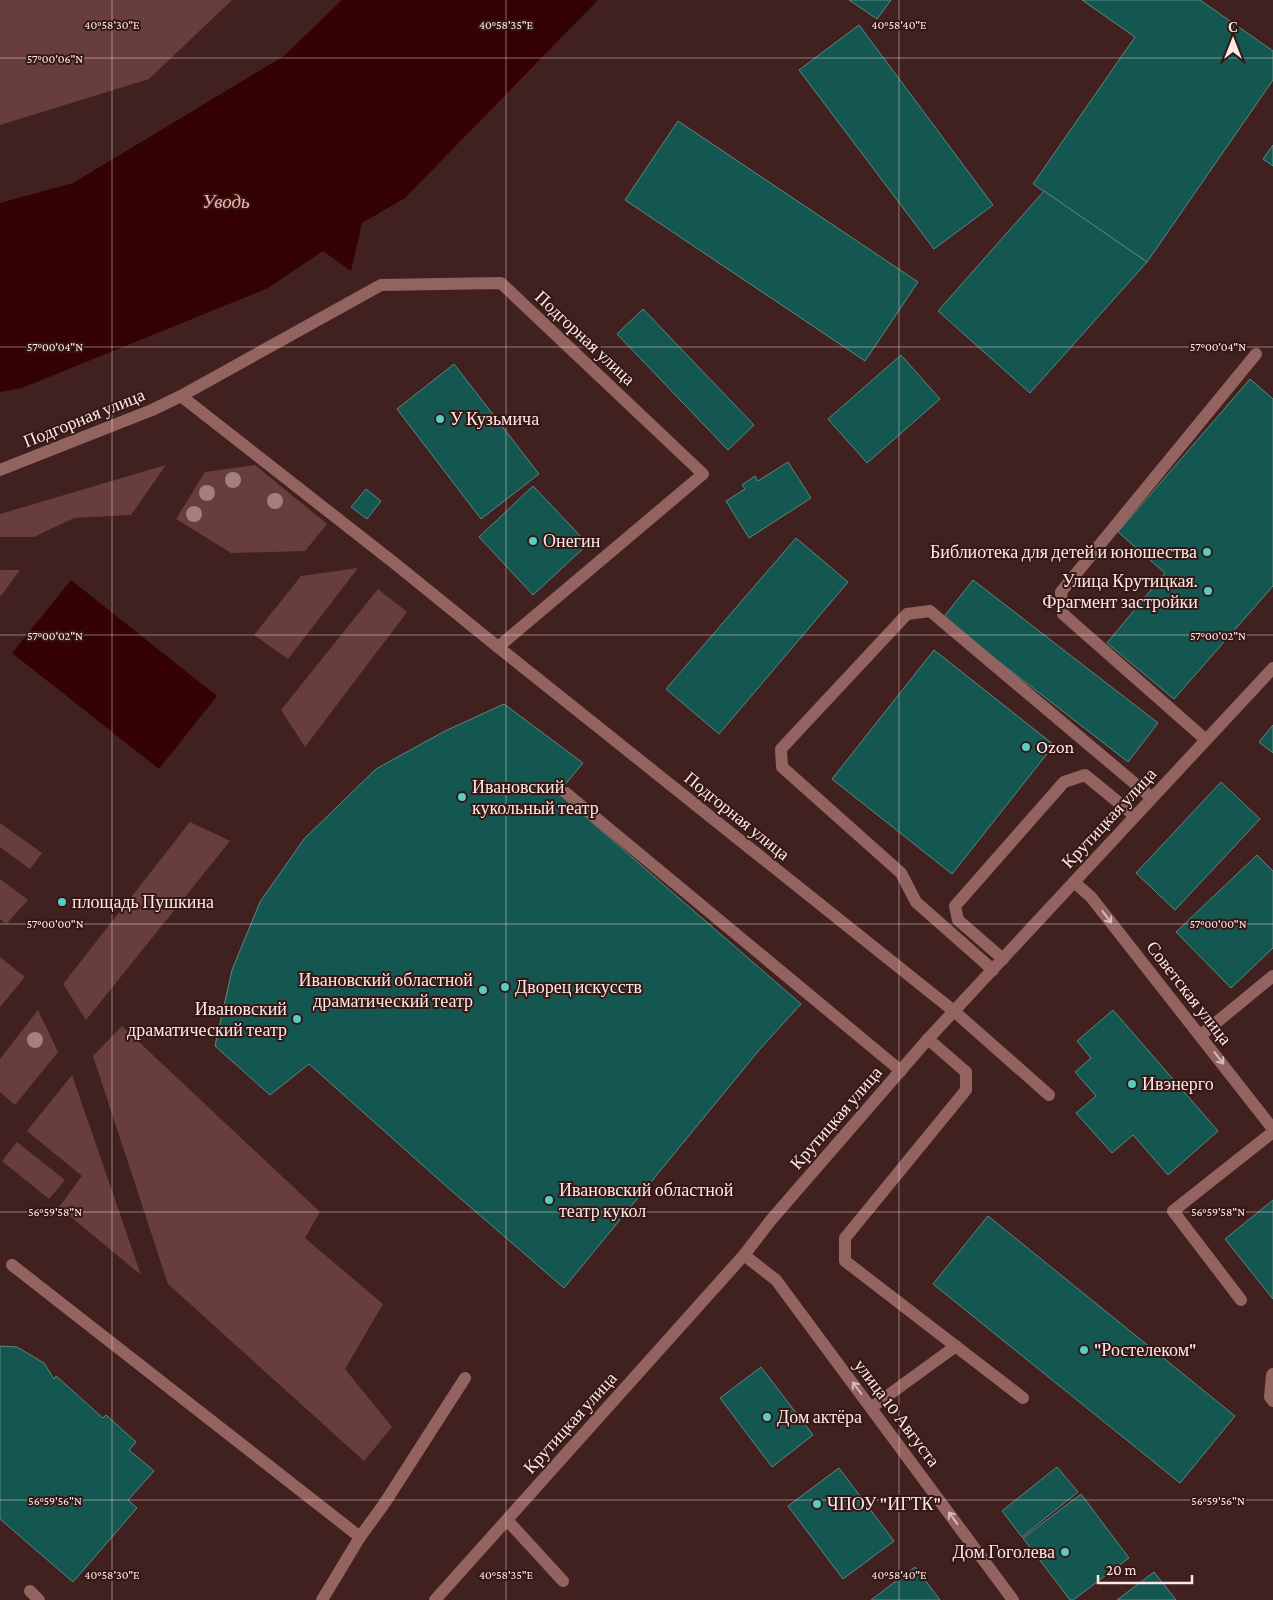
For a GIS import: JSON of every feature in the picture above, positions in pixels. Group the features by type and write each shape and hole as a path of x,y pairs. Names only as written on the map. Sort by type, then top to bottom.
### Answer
{"street":[{"name":"Подгорная улица","path":"0,470 152,410 381,285 501,283 703,474 498,647"},
{"path":"1206,740 1063,614 1060,592 1256,354"},
{"name":"Подгорная улица","path":"180,396 393,562 954,1012 1049,1095"},
{"path":"993,970 916,902 901,873 782,767 782,749 801,728 907,614 930,611 1152,798"},
{"name":"Крутицкая улица","path":"435,1600 744,1255 771,1220 928,1039 1273,668"},
{"path":"1003,959 958,920 955,906 1064,782 1085,775 1135,816"},
{"path":"566,793 901,1071"},
{"name":"Советская улица","path":"1074,882 1091,897 1201,1035 1273,1130"},
{"path":"1201,1035 1273,976"},
{"path":"928,1039 966,1072 966,1090 845,1238 846,1260 1023,1398"},
{"path":"1241,1300 1173,1211 1273,1130"},
{"name":"улица 10 Августа","path":"744,1255 776,1280 1013,1600"},
{"path":"12,1265 360,1537"},
{"path":"872,1408 956,1346"},
{"path":"1273,1374 1270,1396 1273,1401"},
{"path":"322,1600 360,1537 384,1504 465,1378"},
{"path":"507,1520 563,1581"}],"shaded area":[{"path":"0,0 232,0 149,79 0,125"},
{"path":"166,465 131,515 74,518 34,537 0,537 0,514"},
{"path":"255,465 327,524 305,551 231,553 176,519 205,472"},
{"path":"358,568 288,659 254,635 301,576"},
{"path":"0,570 20,570 0,597"},
{"path":"378,589 407,612 305,747 281,710"},
{"path":"190,822 230,841 86,1020 63,984"},
{"path":"0,823 42,853 30,869 0,847"},
{"path":"0,879 28,900 6,924 0,919"},
{"path":"0,957 25,977 0,1007"},
{"path":"38,1010 58,1052 15,1105 0,1092 0,1059"},
{"path":"122,1026 320,1212 305,1238 383,1304 345,1369 392,1427 364,1461 168,1284 93,1056"},
{"path":"72,1075 141,1275 59,1207 82,1176 27,1131"},
{"path":"17,1142 65,1180 49,1199 2,1161"}],"water":[{"name":"Уводь","path":"342,0 598,0 405,198 362,223 351,271 323,251 268,288 22,388 0,392 0,203 73,183 284,56"},
{"path":"71,580 217,696 159,769 12,653"}],"building":[{"path":"849,0 891,0 877,19"},
{"path":"1082,0 1200,0 1273,51 1273,80 1147,262 1033,184 1135,37"},
{"path":"859,25 993,205 934,249 799,70"},
{"path":"678,121 918,282 865,361 625,200"},
{"path":"1273,145 1273,166 1263,159"},
{"path":"1044,191 1147,262 1030,393 938,311"},
{"path":"643,309 754,425 728,450 617,334"},
{"path":"901,355 940,399 867,463 828,419"},
{"path":"454,364 539,474 481,519 397,409"},
{"name":"Библиотека для детей и юношества","path":"1250,379 1273,399 1273,586 1174,699 1107,643 1165,573 1118,532"},
{"path":"788,462 811,498 749,538 726,501 745,489 742,485 755,476 758,481"},
{"name":"Онегин","path":"533,486 588,544 533,595 479,537"},
{"path":"366,489 381,501 367,519 351,507"},
{"path":"796,538 848,582 719,734 666,689"},
{"path":"973,580 1158,723 1128,762 943,618"},
{"path":"934,650 1054,745 952,874 832,779"},
{"name":"Дворец искусств","path":"504,704 583,763 558,793 801,1004 760,1049 564,1288 309,1064 270,1095 215,1046 232,970 260,902 304,839 376,769 445,731"},
{"path":"1273,725 1273,753 1259,742"},
{"path":"1221,782 1260,819 1175,910 1136,873"},
{"path":"1257,855 1273,871 1273,948 1231,988 1176,932"},
{"name":"Ивэнерго","path":"1113,1010 1218,1131 1168,1175 1133,1135 1112,1153 1076,1113 1096,1096 1075,1072 1091,1058 1077,1041"},
{"path":"1273,1200 1273,1299 1225,1239"},
{"name":"\"Ростелеком\"","path":"988,1216 1235,1416 1180,1483 933,1284"},
{"path":"0,1346 17,1347 44,1363 54,1379 56,1376 103,1418 106,1415 136,1442 129,1450 154,1471 128,1500 137,1508 73,1582 0,1519"},
{"name":"Дом актёра","path":"761,1367 813,1435 772,1467 720,1398"},
{"path":"1057,1467 1078,1492 1022,1537 1002,1511"},
{"path":"839,1468 894,1541 843,1579 788,1506"},
{"path":"1081,1494 1129,1558 1073,1600 1070,1600 1023,1538"},
{"path":"915,1567 940,1600 871,1600"},
{"path":"1154,1572 1176,1600 1117,1600"}],"place":[{"name":"У Кузьмича","path":"440,419"},
{"name":"Онегин","path":"533,541"},
{"name":"Библиотека для детей и юношества","path":"1207,552"},
{"name":"Улица Крутицкая. Фрагмент застройки","path":"1208,591"},
{"name":"Ozon","path":"1026,747"},
{"name":"Ивановский кукольный театр","path":"462,797"},
{"name":"площадь Пушкина","path":"62,902"},
{"name":"Дворец искусств","path":"505,987"},
{"name":"Ивановский областной драматический театр","path":"483,990"},
{"name":"Ивановский драматический театр","path":"297,1019"},
{"name":"Ивэнерго","path":"1132,1084"},
{"name":"Ивановский областной театр кукол","path":"549,1200"},
{"name":"\"Ростелеком\"","path":"1084,1350"},
{"name":"Дом актёра","path":"767,1417"},
{"name":"ЧПОУ \"ИГТК\"","path":"817,1504"},
{"name":"Дом Гоголева","path":"1065,1552"}]}
